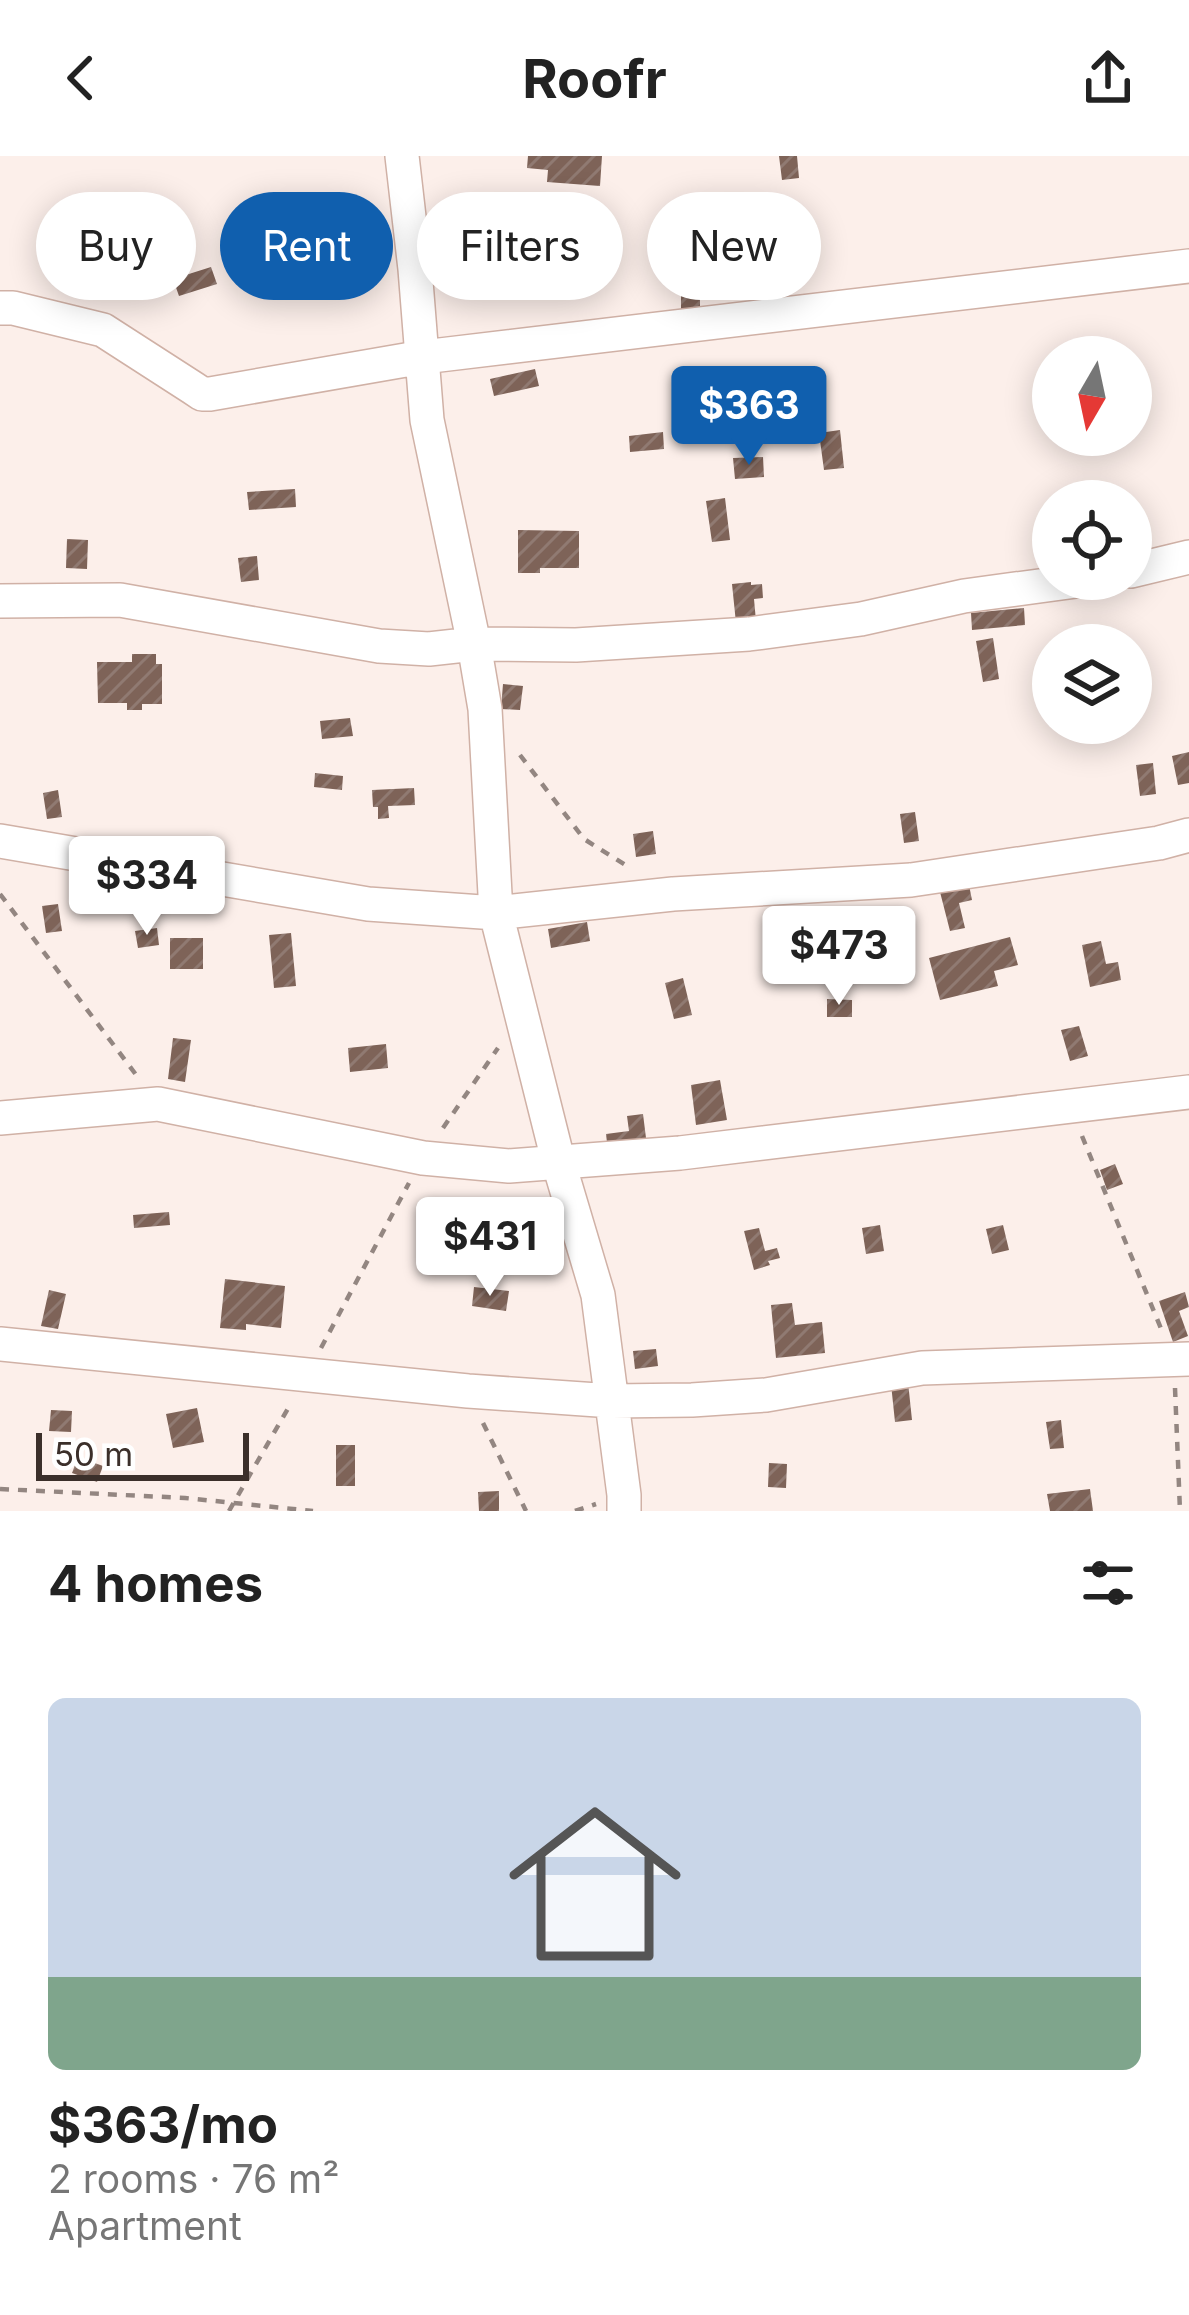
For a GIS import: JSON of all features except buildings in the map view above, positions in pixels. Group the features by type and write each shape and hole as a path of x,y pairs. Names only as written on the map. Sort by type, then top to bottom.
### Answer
{"street":[{"path":"402,156 427,420 485,709 496,913 559,1164 598,1295 624,1511"},
{"path":"0,308 103,330 202,394 423,357 1189,266"},
{"path":"1152,566 1189,557"},
{"path":"0,601 119,600 379,646 429,650 474,644 576,645 749,634 1032,587"},
{"path":"0,841 368,904 496,913 673,894 911,880 1189,835"},
{"path":"0,1118 158,1104 423,1158 509,1166 680,1154 1189,1092"},
{"path":"0,1344 612,1401 766,1395 922,1368 1182,1359"}],"path":[{"path":"485,709 584,839 673,894"},
{"path":"0,894 158,1104"},
{"path":"229,1511 423,1158 522,1014"},
{"path":"1071,1108 1182,1359 1180,1511"},
{"path":"467,1390 526,1511"},
{"path":"0,1489 185,1498 313,1511"}]}
